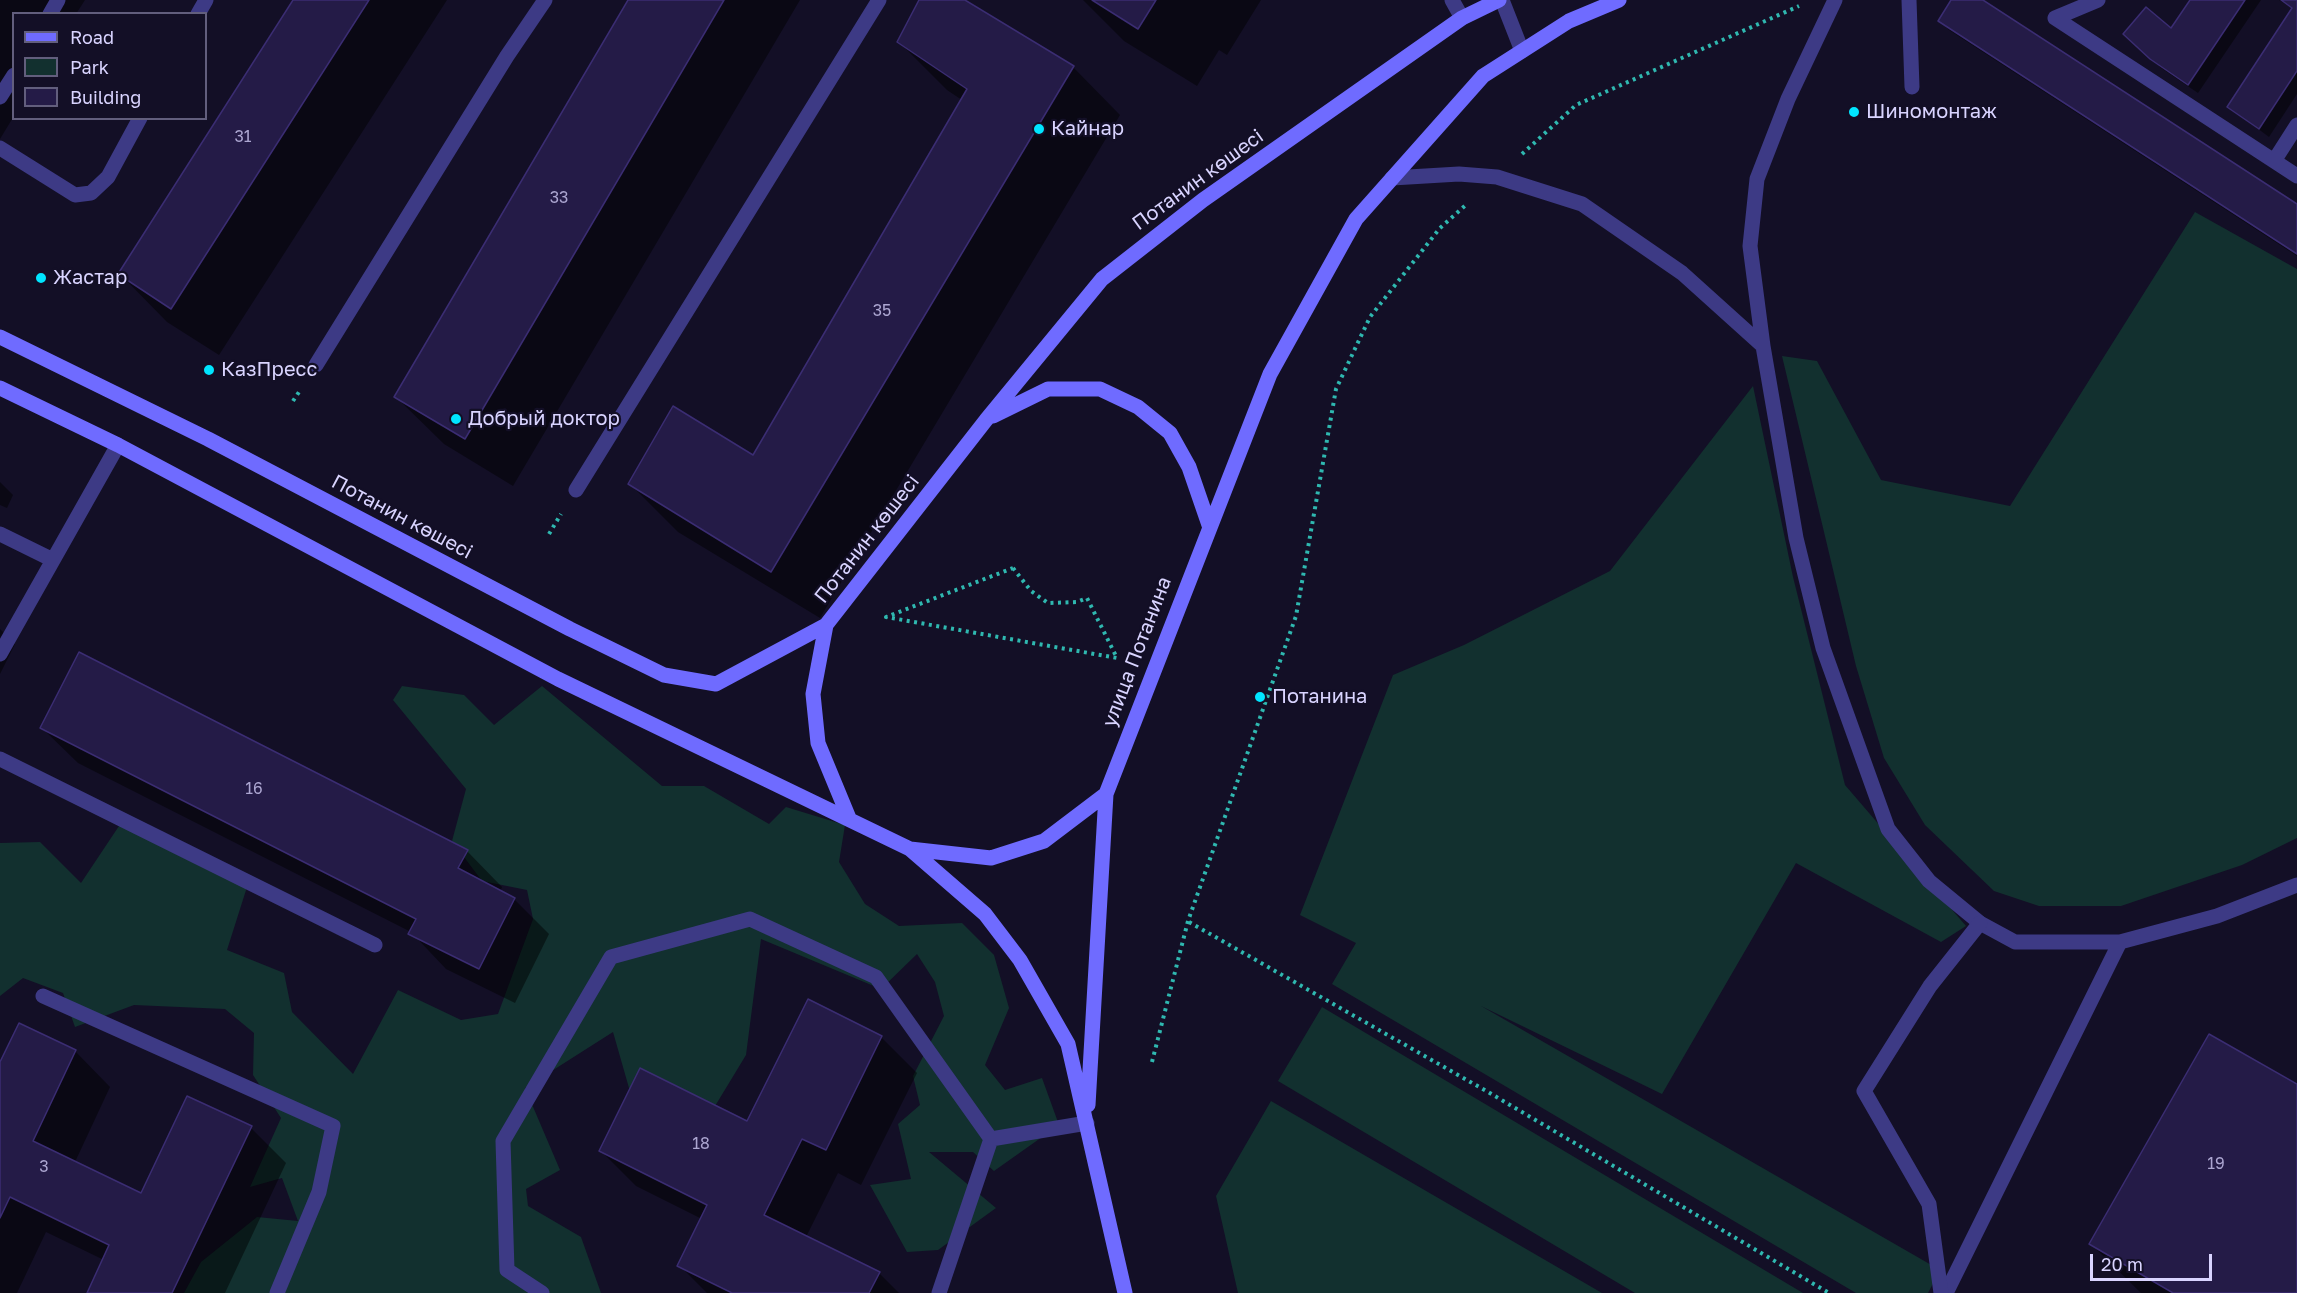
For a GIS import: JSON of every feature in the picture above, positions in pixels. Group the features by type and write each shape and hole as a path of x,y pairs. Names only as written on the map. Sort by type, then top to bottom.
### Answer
{"main road":[{"name":"Потанин көшесі","path":"0,337 208,439 570,629 664,675 716,684 826,625 986,420 1102,279 1203,200 1462,18 1501,0"},
{"path":"1209,525 1270,374 1356,219 1483,76 1569,21 1619,0"},
{"path":"0,388 118,445 558,679 910,849 985,914 1020,960 1068,1044 1125,1293"},
{"path":"986,420 1048,389 1100,389 1138,407 1170,434 1190,467 1209,525"},
{"name":"улица Потанина","path":"1106,794 1209,525"},
{"path":"826,625 813,694 818,743 849,818"},
{"path":"910,849 991,858 1044,841 1106,794"},
{"path":"1087,1123 1106,794"}],"street":[{"path":"316,365 507,56 545,0"},
{"path":"576,490 879,0"},
{"path":"1452,0 1462,18"},
{"path":"1501,0 1522,51"},
{"path":"1835,0 1788,99 1757,179 1750,246 1763,345 1797,538 1823,648 1888,829 1929,881 1980,923 2015,942 2120,942 2217,916 2297,885"},
{"path":"1909,0 1912,87"},
{"path":"2098,0 2055,18 2297,176"},
{"path":"0,98 12,78"},
{"path":"0,148 75,195 92,194 108,177 139,120"},
{"path":"2274,161 2297,125"},
{"path":"1392,178 1459,174 1497,177 1582,204 1682,273 1763,345"},
{"path":"0,654 118,445"},
{"path":"0,534 53,560"},
{"path":"0,759 375,945"},
{"path":"542,1293 507,1270 503,1141 611,957 750,919 876,977 991,1139"},
{"path":"1941,1293 1929,1203 1864,1091 1930,986 1980,923"},
{"path":"1946,1293 2120,942"},
{"path":"43,996 333,1126 319,1192 277,1293"},
{"path":"991,1139 1087,1123"},
{"path":"939,1293 991,1139"}],"path":[{"path":"1152,1062 1188,921 1296,616 1336,388 1370,317 1440,228 1576,105 1801,5"},
{"path":"1013,568 1031,591 1048,603 1077,602 1087,598 1117,657 1082,651 886,617 1013,568"},
{"path":"1188,921 1488,1092 1829,1293"}],"green space":[{"path":"2195,212 2297,269 2297,838 2242,865 2121,906 2039,906 1994,891 1925,825 1884,758 1856,666 1782,356 1817,361 1881,480 2010,506"},
{"path":"1753,386 1793,577 1845,785 1966,926 1941,942 1796,863 1662,1094 1481,1006 1940,1270 1928,1293 1856,1293 1332,984 1356,943 1300,915 1393,675 1464,645 1610,571"},
{"path":"402,686 464,695 494,725 542,686 662,786 704,786 769,824 786,807 845,825 839,862 865,904 899,926 962,923 994,955 1009,1008 985,1065 1005,1090 1042,1078 1059,1125 994,1171 973,1152 929,1152 996,1208 938,1250 907,1252 870,1185 911,1179 898,1124 920,1105 913,1076 944,1016 935,982 917,954 881,989 761,939 746,1055 709,1116 633,1102 613,1032 525,1088 560,1170 526,1189 528,1206 581,1237 601,1293 184,1293 201,1262 257,1217 298,1221 282,1178 250,1187 281,1118 253,1075 254,1033 225,1009 134,1005 75,1027 63,993 23,978 0,996 0,843 40,842 81,883 121,823 247,887 227,950 284,973 292,1012 353,1074 398,990 461,1020 498,1014 533,919 527,890 482,881 452,841 466,789 393,700"},
{"path":"1322,1007 1803,1293 1635,1293 1278,1081"},
{"path":"1271,1101 1602,1293 1238,1293 1216,1196"}],"building":[{"path":"293,0 369,0 171,309 118,274"},
{"path":"628,0 724,0 465,439 394,397"},
{"path":"919,0 965,0 1074,66 771,572 628,484 673,406 753,455 967,89 897,42"},
{"path":"1092,0 1156,0 1138,29"},
{"path":"1951,0 1983,0 2297,204 2297,254 1938,21"},
{"path":"2190,0 2245,0 2188,85 2150,59 2123,34 2146,7 2171,28"},
{"path":"2281,0 2297,0 2297,71 2259,129 2227,107 2292,8"},
{"path":"79,652 468,850 458,868 515,898 479,969 408,934 416,919 40,728"},
{"path":"808,999 882,1036 826,1150 802,1139 764,1215 880,1272 869,1293 732,1293 677,1266 707,1205 599,1151 640,1068 747,1121"},
{"path":"19,1023 76,1050 33,1141 141,1193 187,1096 252,1126 172,1293 87,1293 109,1245 10,1197 0,1218 0,1062"},
{"path":"2209,1034 2297,1084 2297,1293 2173,1293 2089,1244"}],"place":[{"name":"Шиномонтаж","path":"1854,112"},
{"name":"Кайнар","path":"1039,129"},
{"name":"Жастар","path":"41,278"},
{"name":"КазПресс","path":"209,370"},
{"name":"Добрый доктор","path":"456,419"},
{"name":"Потанина","path":"1260,697"}]}
